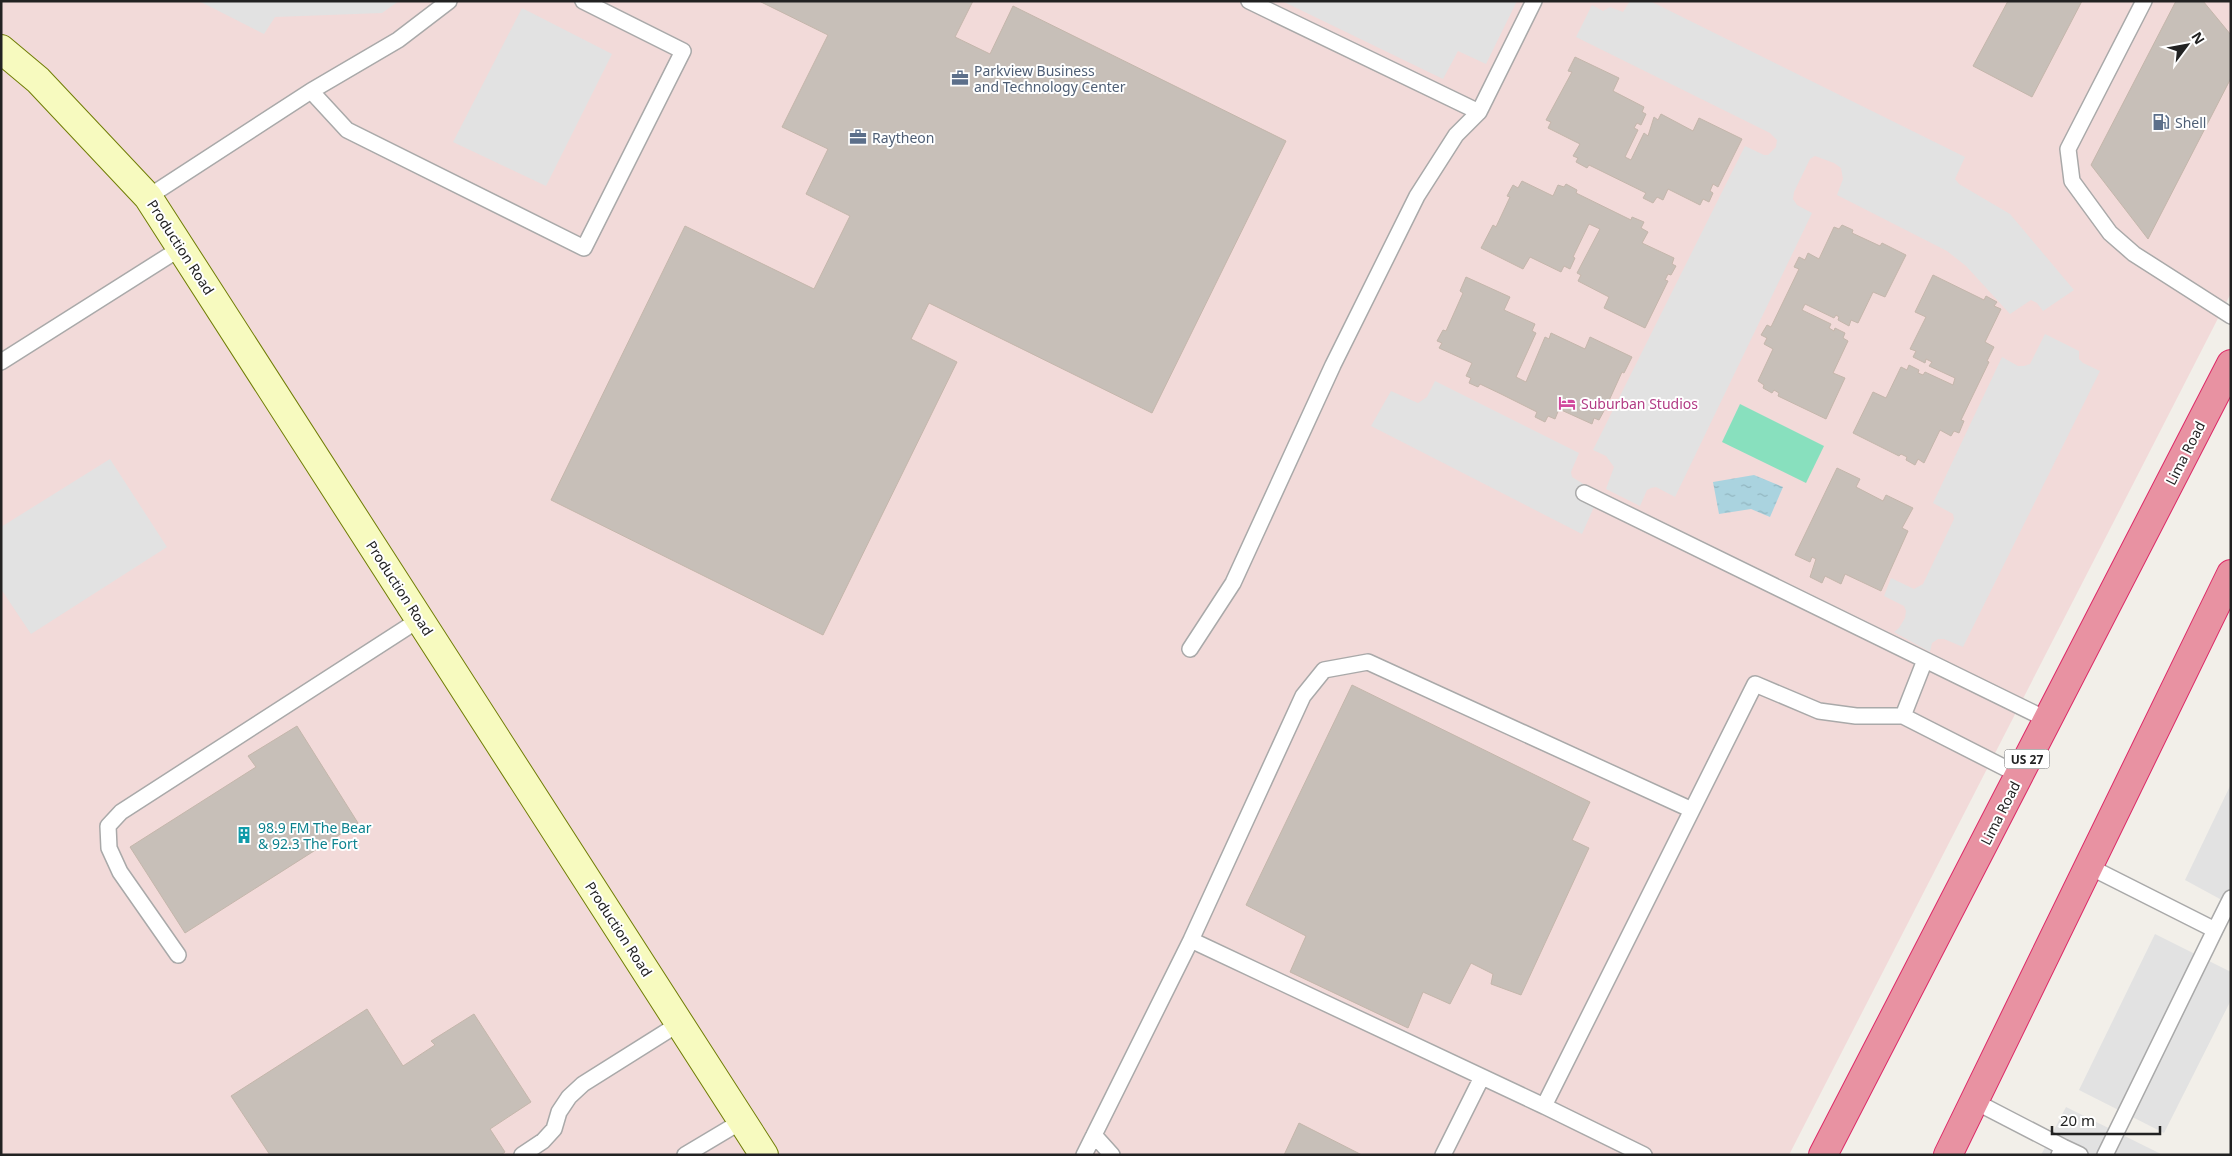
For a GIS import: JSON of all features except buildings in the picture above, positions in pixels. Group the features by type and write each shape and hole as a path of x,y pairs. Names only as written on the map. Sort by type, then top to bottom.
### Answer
{"highway":[{"name":"Lima Road","path":"1824,1155 2231,364"},
{"path":"1948,1155 2231,574"}],"street":[{"name":"Production Road","path":"1,49 38,80 148,197 764,1155"}],"lane":[{"path":"148,197 311,91 398,40 449,1"},
{"path":"311,91 347,130 584,248 683,51 584,1"},
{"path":"1249,1 1479,112"},
{"path":"1190,649 1233,583 1333,365 1417,196 1456,135 1479,112 1534,1"},
{"path":"2144,1 2068,149 2072,181 2110,233 2134,254 2231,316"},
{"path":"1,362 181,248"},
{"path":"1584,493 2048,720"},
{"path":"178,955 120,872 109,848 108,826 121,812 420,619"},
{"path":"1904,716 1925,660"},
{"path":"1084,1155 1191,940 1303,696 1324,670 1368,662 1692,810"},
{"path":"1544,1106 1755,684 1819,712 1856,716 1904,716 2019,775"},
{"path":"2088,866 2215,930"},
{"path":"2105,1155 2231,898"},
{"path":"1191,940 1644,1155"},
{"path":"522,1155 543,1141 554,1129 559,1112 568,1097 576,1090 680,1023"},
{"path":"1444,1155 1482,1077"},
{"path":"1974,1101 2061,1151 2080,1155"},
{"path":"685,1155 742,1121"},
{"path":"1094,1135 1112,1155"}],"shaded area":[{"path":"1,1 2231,1 2231,293 1789,1155 1,1155"},
{"path":"199,1 399,1 382,13 275,17 264,34"},
{"path":"1282,1 1517,1 1486,64 1458,51 1443,79"},
{"path":"1630,1 1650,1 1965,157 1955,179 1959,184 2010,214 2074,290 2043,311 2037,303 2031,300 2010,314 1966,266 1947,251 1837,195 1843,179 1841,168 1834,163 1815,156 1810,159 1794,192 1793,199 1797,205 1812,213 1675,497 1656,487 1651,488 1647,490 1640,506 1606,489 1614,467 1606,456 1593,450 1745,146 1768,155 1776,147 1777,140 1770,133 1576,37 1592,5 1603,11 1610,7 1623,12"},
{"path":"522,8 612,54 546,186 453,142"},
{"path":"2045,334 2079,351 2079,359 2083,363 2100,371 1963,647 1944,639 1938,639 1932,643 1930,652 1894,632 1905,618 1906,611 1904,606 1884,596 1891,578 1914,589 1923,584 1954,519 1953,514 1933,503 2002,357 2018,366 2030,364"},
{"path":"1435,381 1579,453 1571,472 1572,477 1595,491 1601,491 1582,534 1371,426 1391,391 1418,403 1427,397"},
{"path":"110,459 167,547 31,634 1,589 1,527"},
{"path":"2231,784 2231,905 2185,880"},
{"path":"2155,934 2231,972 2231,1000 2164,1133 2079,1090"},
{"path":"2066,1107 2163,1155 2041,1155"}],"green space":[{"path":"1740,404 1824,446 1806,483 1722,442"}],"water":[{"path":"1754,475 1783,487 1770,517 1751,509 1719,514 1713,482"}],"place":[{"name":"Parkview Business and Technology Center","path":"960,78"},
{"name":"Shell","path":"2161,122"},
{"name":"Raytheon","path":"858,137"},
{"name":"Suburban Studios","path":"1567,403"},
{"name":"98.9 FM The Bear & 92.3 The Fort","path":"244,835"}]}
